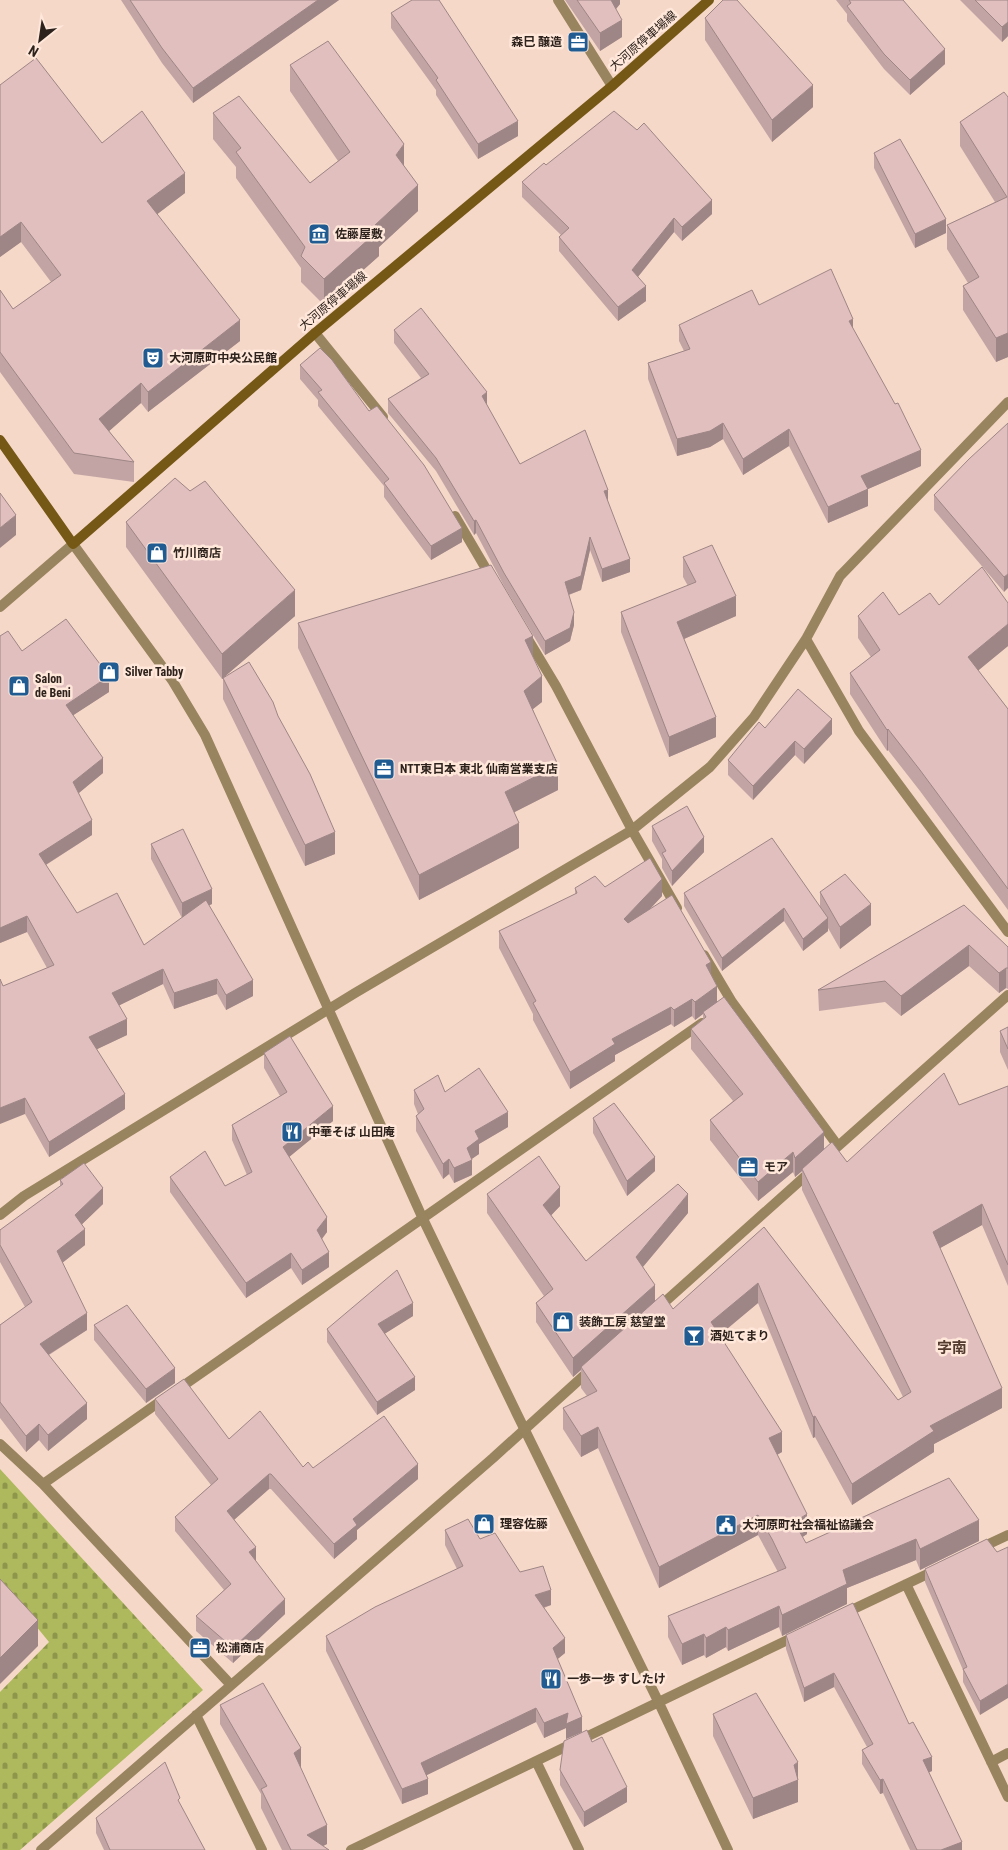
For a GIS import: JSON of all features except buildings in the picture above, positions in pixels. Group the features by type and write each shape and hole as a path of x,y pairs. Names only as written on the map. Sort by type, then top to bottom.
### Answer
{"main road":[{"name":"大河原停車場線","path":"73,544 314,333 612,86 709,0"},
{"path":"0,440 73,544"}],"street":[{"path":"558,0 612,86"},
{"path":"314,333 387,422"},
{"path":"0,1215 24,1196 329,1010 632,830 710,768 754,717 806,639 840,576 1008,402"},
{"path":"450,508 496,584"},
{"path":"0,607 73,544 172,680 205,735 423,1219 728,1850"},
{"path":"521,627 556,686 632,830 682,916"},
{"path":"806,639 859,731 1008,932"},
{"path":"697,942 728,1005 838,1146"},
{"path":"648,1318 1008,995"},
{"path":"43,1484 707,1020"},
{"path":"42,1850 524,1430 596,1364"},
{"path":"0,1444 43,1484 231,1684"},
{"path":"965,1555 1008,1535"},
{"path":"836,1617 948,1564"},
{"path":"906,1584 1008,1797"},
{"path":"350,1850 810,1630"},
{"path":"196,1715 262,1850"},
{"path":"991,1762 1008,1754"},
{"path":"536,1761 579,1850"}],"green space":[{"path":"0,1469 203,1690 20,1850 0,1850 0,1692 49,1642 0,1582"}],"place":[{"name":"森巳 醸造","path":"578,42"},
{"name":"佐藤屋敷","path":"319,234"},
{"name":"大河原町中央公民館","path":"153,358"},
{"name":"竹川商店","path":"157,553"},
{"name":"Silver Tabby","path":"109,672"},
{"name":"Salon de Beni","path":"19,686"},
{"name":"NTT東日本 東北 仙南営業支店","path":"384,769"},
{"name":"中華そば 山田庵","path":"292,1132"},
{"name":"モア","path":"748,1167"},
{"name":"装飾工房 慈望堂","path":"563,1322"},
{"name":"酒処てまり","path":"694,1336"},
{"name":"理容佐藤","path":"484,1524"},
{"name":"大河原町社会福祉協議会","path":"726,1525"},
{"name":"松浦商店","path":"200,1648"},
{"name":"一歩一歩 すしたけ","path":"551,1679"}],"district":[{"name":"字南","path":"952,1348"}]}
